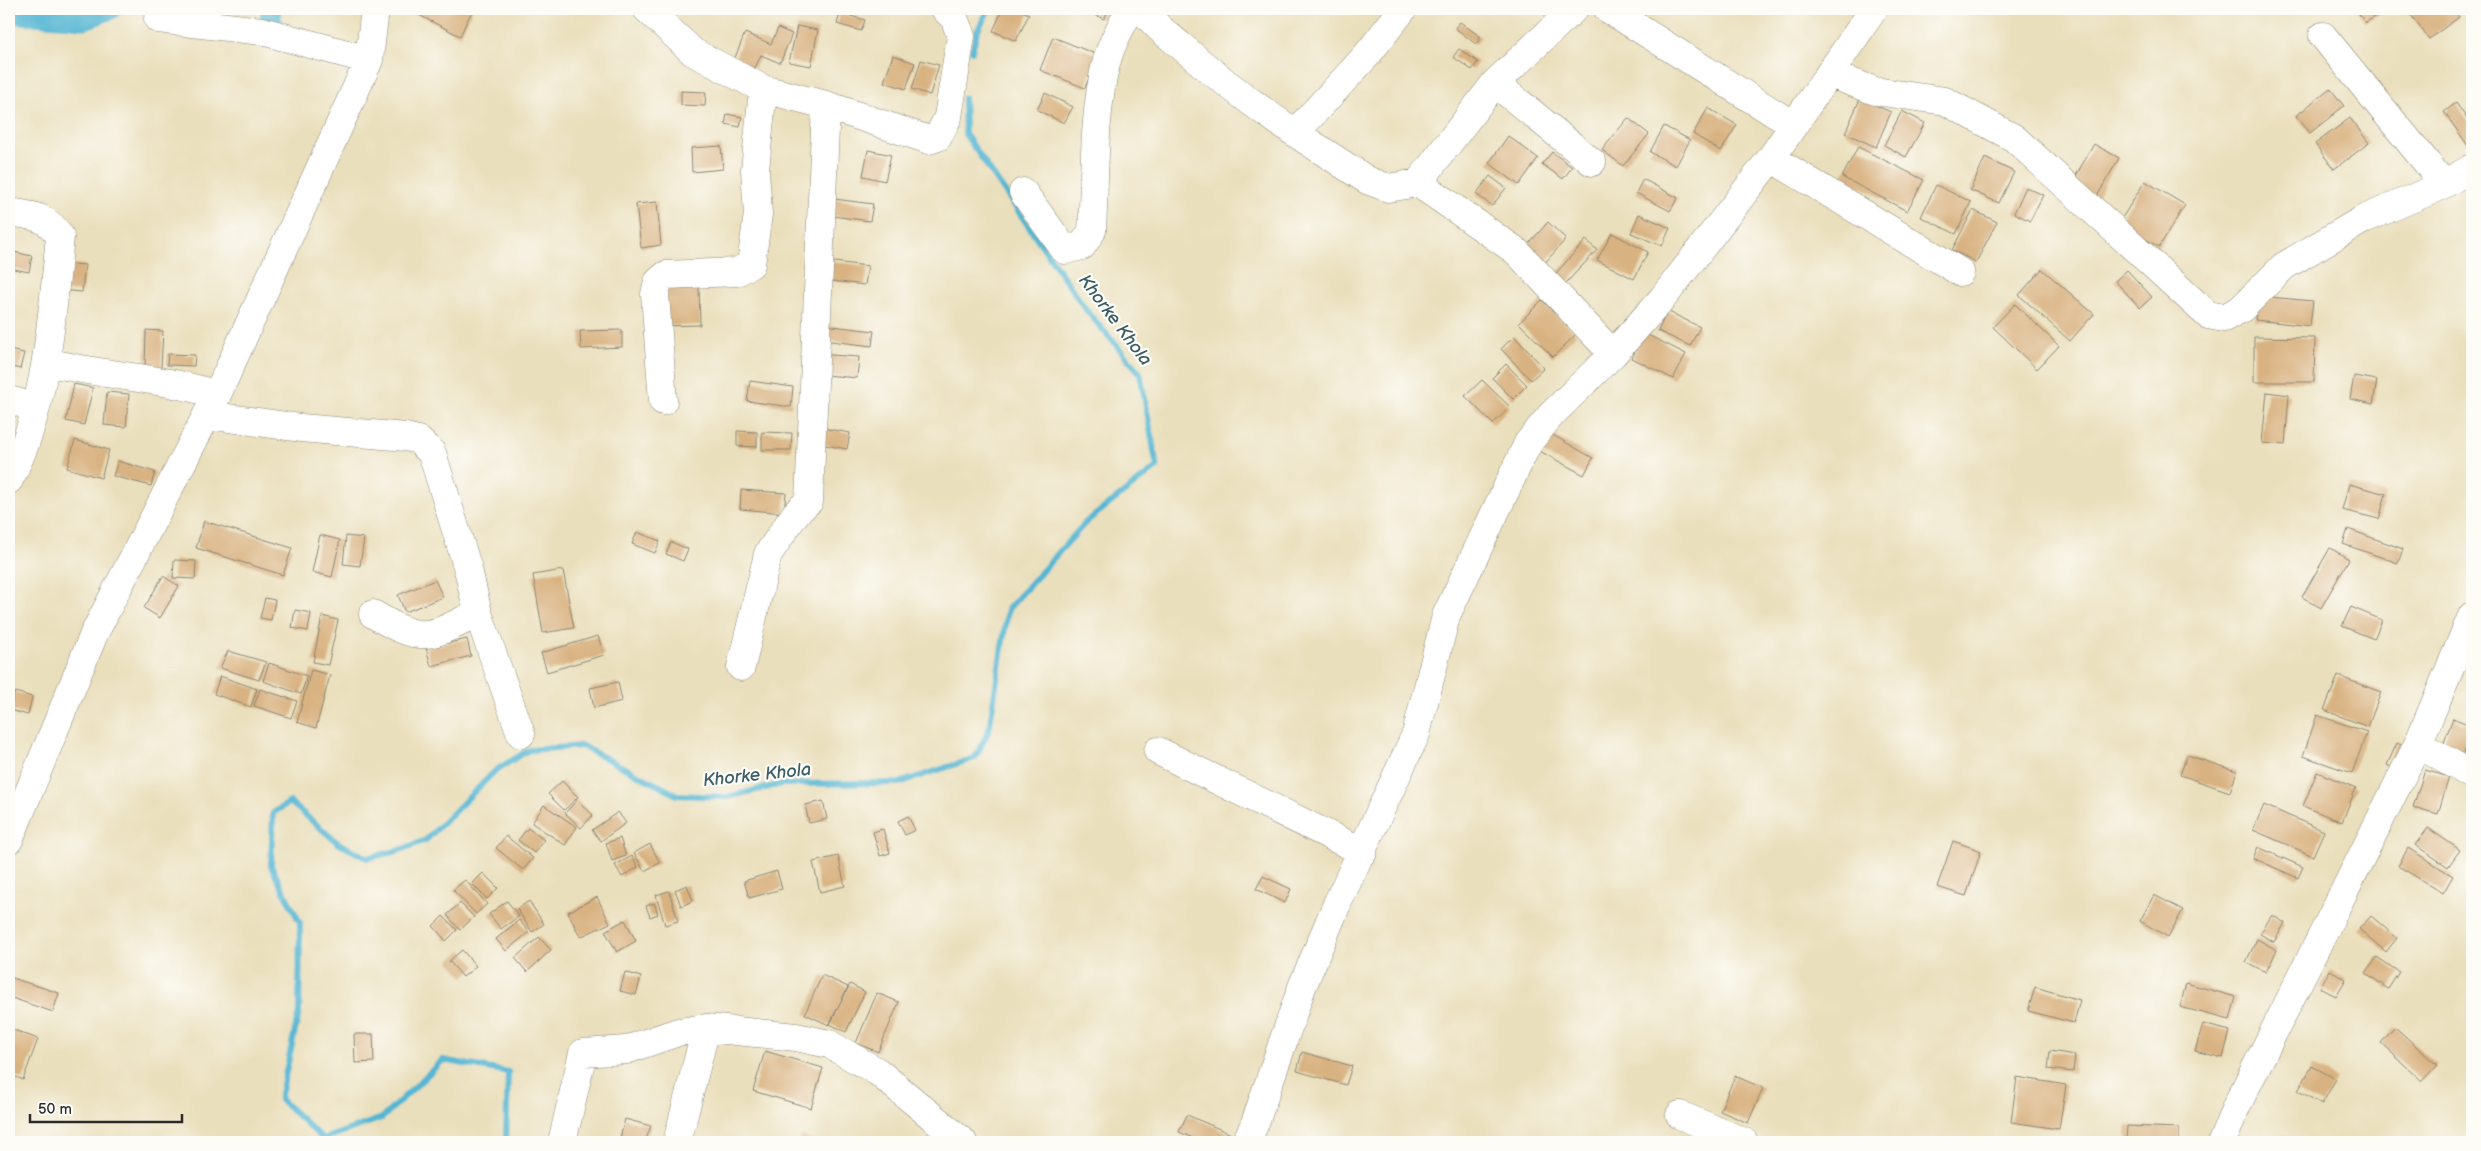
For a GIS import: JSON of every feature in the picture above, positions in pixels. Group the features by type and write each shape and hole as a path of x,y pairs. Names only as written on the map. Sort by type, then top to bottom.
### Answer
{"street":[{"path":"9,840 94,634 212,405 369,60 376,9"},
{"path":"647,9 693,52 763,89 826,105 929,140 938,137 948,117 961,36 954,18 945,9"},
{"path":"1023,192 1065,250 1082,246 1092,231 1100,96 1107,60 1122,24 1131,9"},
{"path":"1143,9 1148,18 1191,55 1263,111 1367,180 1388,188 1418,183 1495,83 1574,9"},
{"path":"1295,133 1367,55 1403,9"},
{"path":"1608,9 1793,125"},
{"path":"1246,1142 1255,1123 1302,987 1337,904 1363,852 1416,734 1446,616 1528,444 1552,414 1612,354 1662,298 1772,158 1874,9"},
{"path":"158,19 262,31 369,60"},
{"path":"2323,36 2444,184"},
{"path":"1830,74 1875,91 1945,101 2014,138 2208,315 2224,318 2241,309 2284,266 2364,219 2444,184 2472,168"},
{"path":"1495,83 1592,162"},
{"path":"663,401 655,294 658,282 666,275 737,272 751,264 758,214 756,170 763,89"},
{"path":"741,667 768,554 796,513 809,500 826,105"},
{"path":"1772,158 1960,272"},
{"path":"1418,183 1516,251 1612,354"},
{"path":"9,212 37,216 51,223 60,236 47,362 22,456 9,480"},
{"path":"47,362 152,382 186,385 212,405 301,428 406,437 418,440 432,453 468,569 478,613 521,734"},
{"path":"9,400 35,407"},
{"path":"373,614 401,631 425,636 478,613"},
{"path":"2222,1142 2236,1107 2418,744 2472,616"},
{"path":"2418,744 2472,775"},
{"path":"1158,751 1363,852"},
{"path":"562,1142 583,1054 626,1050 678,1032 706,1028 796,1037 829,1044 878,1072 963,1142"},
{"path":"677,1142 706,1028"},
{"path":"1680,1115 1744,1142"}],"building":[{"path":"415,9 473,9 460,36 413,12"},
{"path":"1003,9 1017,9 1029,14 1016,41 993,31"},
{"path":"1082,9 1103,9 1108,11 1104,19"},
{"path":"2356,9 2387,9 2365,23"},
{"path":"2418,9 2453,9 2459,17 2429,39 2410,14"},
{"path":"840,13 865,20 861,31 837,24"},
{"path":"1460,22 1481,37 1476,44 1455,28"},
{"path":"797,26 818,30 811,66 789,62"},
{"path":"778,28 792,34 780,63 761,55 755,68 734,60 745,33 771,44"},
{"path":"1053,37 1098,55 1085,88 1040,70"},
{"path":"1459,49 1478,62 1472,70 1453,57"},
{"path":"893,55 915,63 906,89 884,82"},
{"path":"921,60 939,65 930,95 912,89"},
{"path":"2330,88 2344,106 2310,133 2296,116"},
{"path":"681,91 706,92 705,106 681,105"},
{"path":"1045,93 1073,107 1064,123 1037,110"},
{"path":"1860,99 1891,112 1876,147 1845,133"},
{"path":"2456,103 2472,126 2472,145 2469,147 2444,112"},
{"path":"1708,108 1737,125 1721,151 1693,134"},
{"path":"1902,111 1925,123 1906,157 1884,145"},
{"path":"727,114 742,117 740,127 725,124"},
{"path":"1628,118 1649,134 1623,166 1602,150"},
{"path":"2350,118 2369,143 2334,169 2315,144"},
{"path":"1664,126 1690,140 1676,166 1650,152"},
{"path":"1508,136 1538,158 1519,185 1489,163"},
{"path":"2094,144 2119,158 2096,198 2071,184"},
{"path":"721,146 723,169 692,172 691,148"},
{"path":"1858,147 1924,180 1907,211 1842,177"},
{"path":"868,150 891,155 885,181 863,176"},
{"path":"1552,152 1572,167 1563,179 1542,164"},
{"path":"1985,158 2014,172 1999,203 1970,190"},
{"path":"1490,176 1506,188 1492,206 1476,194"},
{"path":"1643,179 1678,198 1670,211 1636,193"},
{"path":"2145,181 2185,205 2159,247 2119,223"},
{"path":"1936,185 1971,202 1956,234 1921,217"},
{"path":"2026,187 2043,195 2030,221 2014,213"},
{"path":"834,199 873,204 870,221 832,216"},
{"path":"657,202 661,245 641,248 636,204"},
{"path":"1973,210 1997,222 1976,262 1952,250"},
{"path":"1639,214 1670,228 1662,246 1631,233"},
{"path":"1548,222 1566,239 1542,266 1524,249"},
{"path":"1612,233 1648,252 1634,279 1597,260"},
{"path":"1586,240 1597,250 1565,284 1555,274"},
{"path":"9,251 32,256 29,272 9,268"},
{"path":"825,261 868,266 865,285 823,280"},
{"path":"62,263 85,265 82,292 60,290"},
{"path":"2042,269 2094,314 2070,341 2019,295"},
{"path":"2127,270 2152,297 2140,308 2115,281"},
{"path":"699,287 700,325 663,326 661,289"},
{"path":"2258,296 2313,301 2310,326 2255,320"},
{"path":"1542,300 1576,334 1553,357 1519,323"},
{"path":"2015,304 2059,346 2037,369 1993,327"},
{"path":"1667,311 1700,327 1690,346 1658,331"},
{"path":"824,325 874,331 872,346 822,340"},
{"path":"146,330 163,331 161,368 145,367"},
{"path":"622,330 622,347 581,349 580,331"},
{"path":"1644,333 1686,354 1673,379 1632,358"},
{"path":"1514,336 1544,368 1531,380 1501,349"},
{"path":"2254,337 2315,338 2314,382 2254,382"},
{"path":"9,350 24,353 20,369 9,366"},
{"path":"168,354 195,355 194,366 167,365"},
{"path":"818,354 859,357 857,378 816,374"},
{"path":"1506,364 1527,385 1513,399 1492,378"},
{"path":"2354,376 2377,380 2373,404 2350,399"},
{"path":"1482,380 1510,407 1493,424 1465,396"},
{"path":"750,381 793,387 791,407 747,401"},
{"path":"74,384 93,388 84,425 66,421"},
{"path":"107,392 129,394 126,427 104,425"},
{"path":"2267,392 2289,395 2285,445 2262,443"},
{"path":"817,427 850,433 847,449 814,443"},
{"path":"1544,430 1593,458 1584,475 1534,448"},
{"path":"737,431 757,432 757,447 737,446"},
{"path":"762,432 792,433 791,450 762,450"},
{"path":"75,440 109,450 101,478 67,468"},
{"path":"118,461 155,472 151,486 113,476"},
{"path":"2349,484 2386,494 2379,519 2342,510"},
{"path":"741,490 786,493 784,513 740,509"},
{"path":"204,521 292,548 283,575 196,548"},
{"path":"2348,529 2403,549 2398,563 2343,544"},
{"path":"637,532 660,541 655,553 632,544"},
{"path":"320,535 340,540 332,577 312,572"},
{"path":"346,536 364,538 360,566 343,564"},
{"path":"671,542 688,549 683,561 666,554"},
{"path":"2330,548 2349,559 2321,608 2302,597"},
{"path":"174,560 196,561 195,579 173,578"},
{"path":"563,570 574,628 543,633 533,575"},
{"path":"163,576 179,586 160,618 144,608"},
{"path":"435,580 443,597 405,612 398,595"},
{"path":"265,598 275,600 271,620 260,618"},
{"path":"2351,607 2382,620 2374,639 2342,626"},
{"path":"295,610 311,613 308,631 292,628"},
{"path":"322,616 338,620 328,665 313,662"},
{"path":"598,636 604,655 547,672 541,653"},
{"path":"467,639 471,656 431,666 426,648"},
{"path":"228,651 266,662 259,680 220,668"},
{"path":"269,663 307,676 301,694 263,681"},
{"path":"311,670 330,675 316,728 297,722"},
{"path":"220,676 257,689 251,707 214,694"},
{"path":"2338,676 2381,692 2368,727 2324,710"},
{"path":"618,682 622,701 594,708 590,688"},
{"path":"260,689 297,701 291,718 254,706"},
{"path":"15,692 32,697 28,715 10,710"},
{"path":"2317,715 2367,732 2352,773 2303,756"},
{"path":"2453,718 2472,726 2464,754 2443,745"},
{"path":"2397,743 2408,748 2398,771 2387,765"},
{"path":"2187,755 2237,771 2230,792 2180,775"},
{"path":"2425,770 2449,777 2438,814 2413,807"},
{"path":"2317,772 2356,788 2342,822 2303,806"},
{"path":"562,781 578,797 564,810 548,794"},
{"path":"577,800 593,815 581,828 565,813"},
{"path":"823,801 827,819 809,823 805,805"},
{"path":"544,805 577,827 565,845 532,823"},
{"path":"2264,805 2324,831 2313,856 2253,830"},
{"path":"618,812 626,823 601,841 592,830"},
{"path":"908,816 915,830 905,835 898,821"},
{"path":"528,828 544,840 534,853 518,840"},
{"path":"2428,828 2460,850 2448,867 2415,845"},
{"path":"883,829 890,853 880,856 873,832"},
{"path":"506,836 533,858 523,870 496,848"},
{"path":"620,838 626,856 612,861 606,843"},
{"path":"1953,841 1981,851 1966,896 1937,887"},
{"path":"650,844 660,863 644,871 634,853"},
{"path":"2258,847 2303,867 2298,878 2253,858"},
{"path":"2408,848 2453,876 2443,893 2398,866"},
{"path":"632,856 638,867 622,877 615,865"},
{"path":"838,856 845,886 820,892 813,862"},
{"path":"777,871 782,889 749,898 744,881"},
{"path":"483,873 498,888 487,899 472,884"},
{"path":"1263,876 1291,889 1285,903 1256,889"},
{"path":"465,880 487,904 476,914 453,890"},
{"path":"687,885 693,901 681,906 675,890"},
{"path":"669,891 678,921 665,925 656,895"},
{"path":"2154,895 2183,910 2168,937 2140,921"},
{"path":"597,897 610,923 580,937 568,912"},
{"path":"507,901 519,916 501,929 489,914"},
{"path":"529,901 544,924 532,932 517,909"},
{"path":"460,903 474,917 460,930 447,915"},
{"path":"654,903 658,914 650,917 646,906"},
{"path":"2272,915 2285,923 2274,942 2260,934"},
{"path":"443,916 457,930 446,941 433,926"},
{"path":"2371,916 2397,938 2386,952 2359,929"},
{"path":"519,920 529,932 506,951 496,939"},
{"path":"625,920 636,941 617,952 605,931"},
{"path":"539,937 551,950 527,972 515,958"},
{"path":"2257,939 2277,950 2266,972 2246,962"},
{"path":"462,950 476,966 463,977 449,961"},
{"path":"2377,957 2399,972 2388,989 2366,973"},
{"path":"2330,970 2346,979 2336,996 2320,988"},
{"path":"625,972 641,977 636,995 620,991"},
{"path":"822,975 848,987 829,1025 805,1014"},
{"path":"9,977 59,993 53,1012 9,997"},
{"path":"2186,983 2236,997 2230,1020 2180,1007"},
{"path":"850,984 865,992 846,1032 830,1024"},
{"path":"2035,987 2080,1000 2074,1023 2028,1011"},
{"path":"877,993 899,1002 878,1052 856,1043"},
{"path":"2203,1024 2230,1031 2223,1058 2195,1051"},
{"path":"2395,1027 2437,1065 2422,1081 2381,1043"},
{"path":"11,1029 38,1039 23,1080 9,1074 9,1035"},
{"path":"354,1034 373,1034 374,1062 355,1063"},
{"path":"765,1051 823,1068 811,1108 753,1091"},
{"path":"2050,1051 2075,1055 2073,1072 2048,1069"},
{"path":"1302,1052 1352,1066 1346,1085 1297,1071"},
{"path":"2312,1066 2336,1079 2322,1104 2298,1091"},
{"path":"1735,1076 1763,1088 1748,1123 1720,1111"},
{"path":"2017,1077 2066,1085 2059,1129 2011,1122"},
{"path":"1187,1115 1231,1134 1228,1142 1202,1142 1179,1132"},
{"path":"625,1119 651,1126 645,1142 619,1142"},
{"path":"2127,1126 2179,1128 2179,1142 2126,1142"},
{"path":"2283,1135 2297,1142 2279,1142"},
{"path":"802,1136 816,1142 799,1142"}],"waterway":[{"path":"9,13 85,19 111,9"},
{"path":"271,9 272,24 279,34 288,39"},
{"name":"Khorke Khola","path":"972,51 977,31 989,9"},
{"name":"Khorke Khola","path":"506,1142 508,1072 443,1060 382,1118 323,1139 280,1099 299,1012 300,923 271,866 273,813 290,802 338,843 367,858 397,851 426,840 496,770 529,750 582,746 677,795 727,797 782,784 899,783 975,758 989,730 1008,609 1086,522 1157,467 1140,373 1087,311 965,134 964,98"}]}
